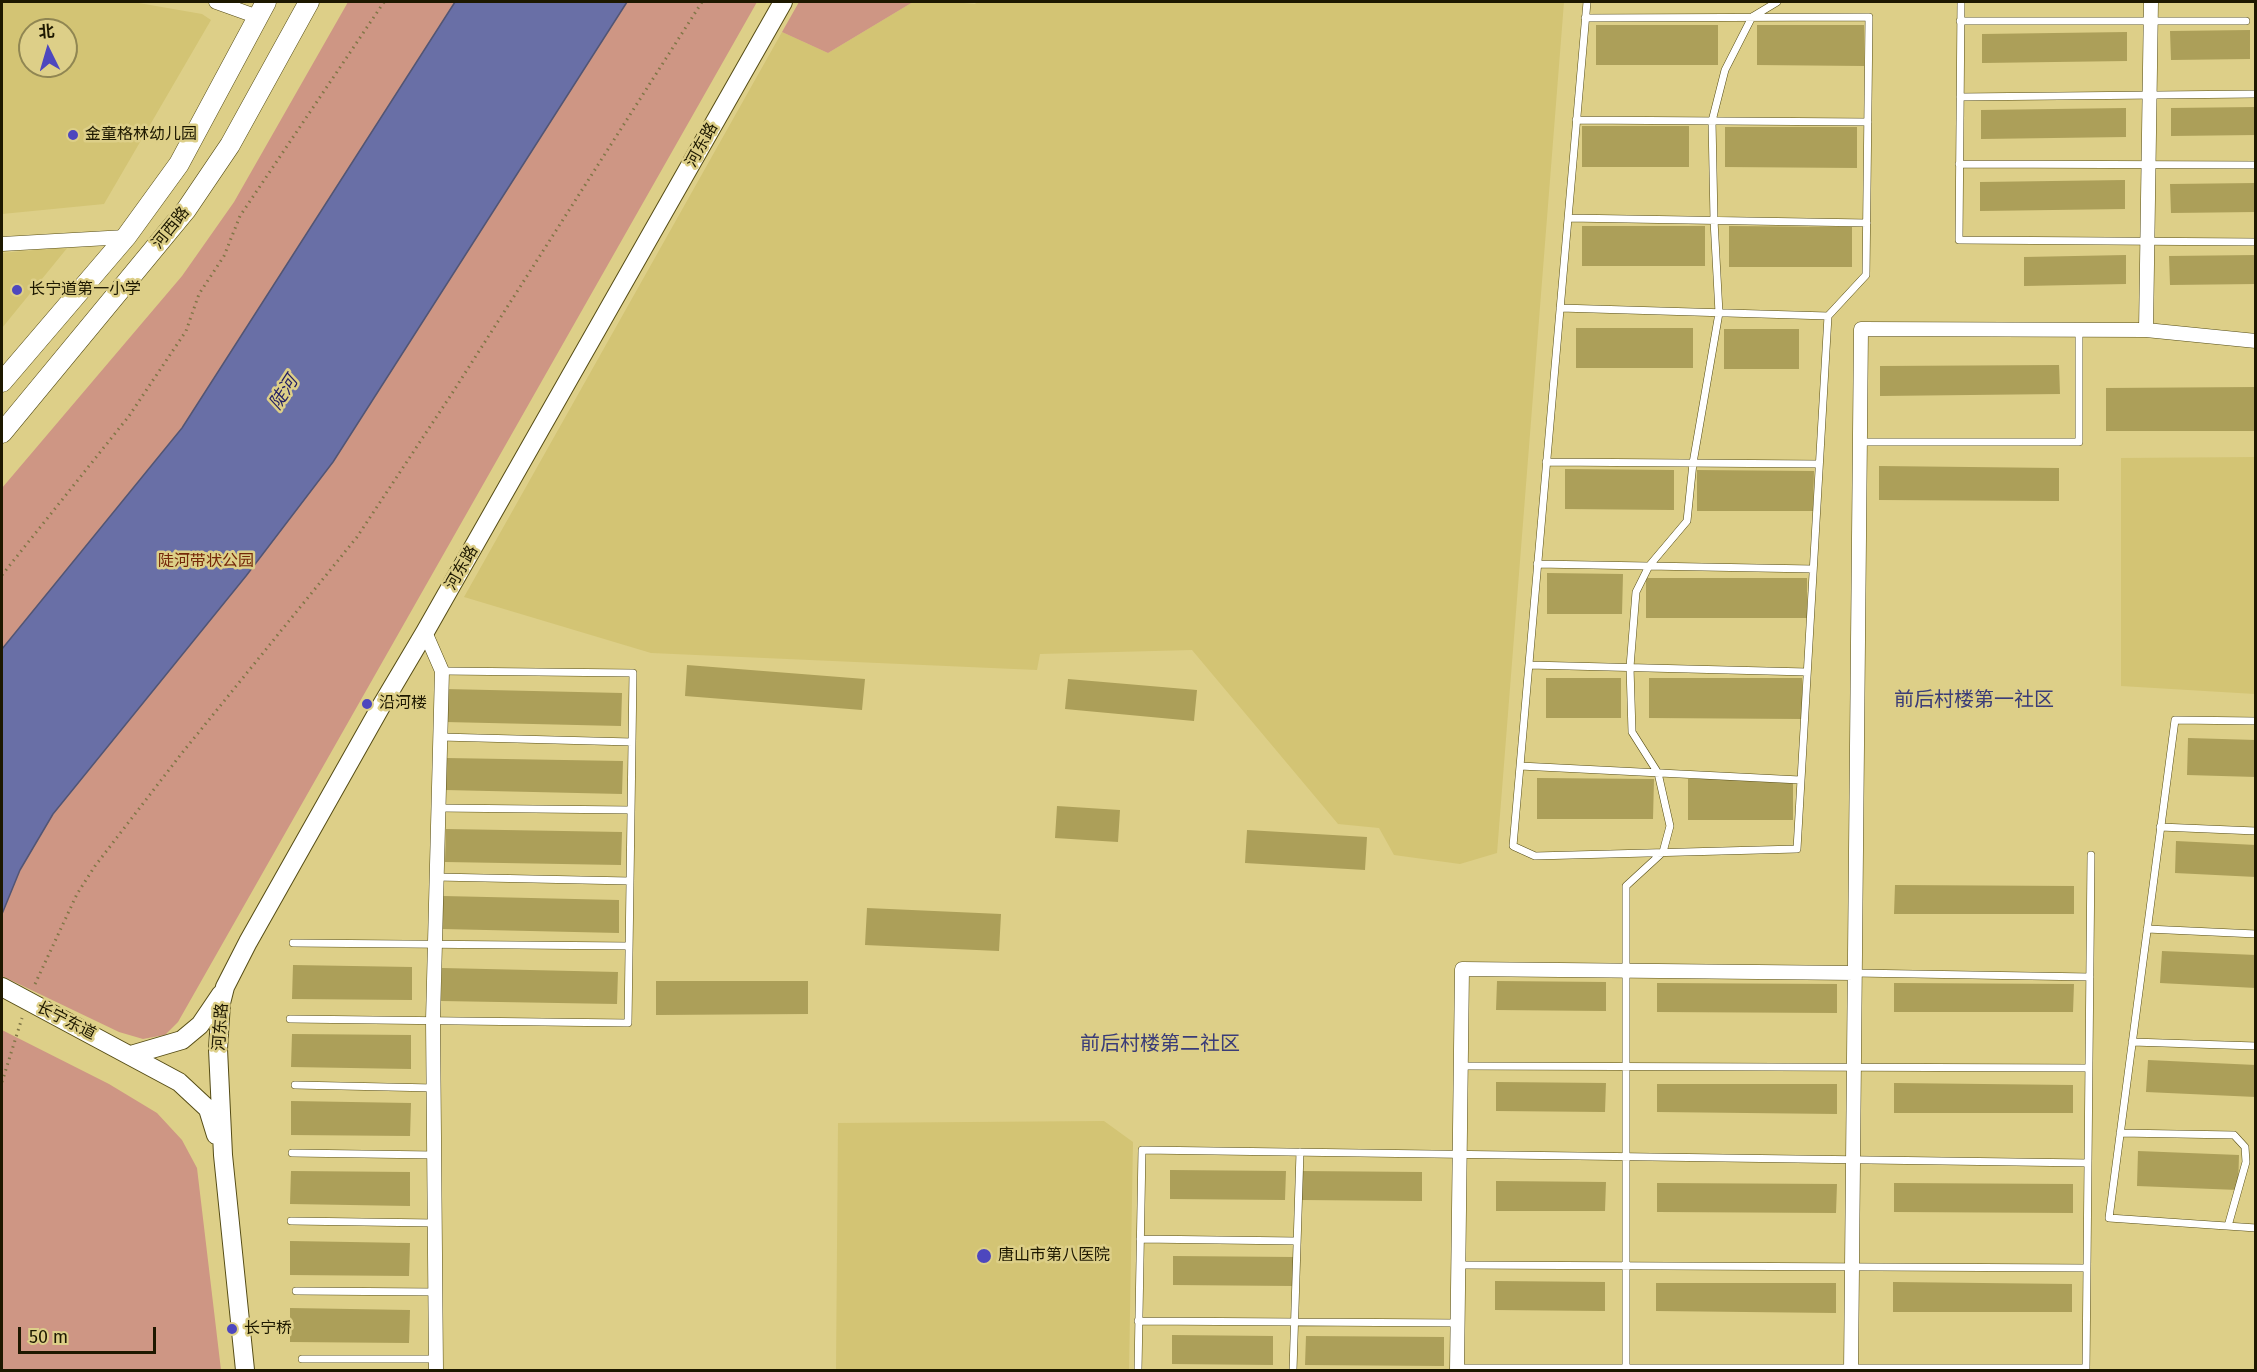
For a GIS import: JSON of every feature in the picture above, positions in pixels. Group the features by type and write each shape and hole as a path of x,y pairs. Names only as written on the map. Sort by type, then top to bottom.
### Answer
{"main road":[{"name":"河西路","path":"2,433 186,210 230,146 309,2"},
{"name":"河西路","path":"2,382 126,237 178,164 262,9"}],"street":[{"path":"216,2 262,9"},
{"name":"河东路","path":"245,1371 223,1155 219,1049 221,1003 225,987 380,708 783,2"},
{"path":"2146,330 2151,2"},
{"path":"2,244 126,237"},
{"path":"1851,1369 1861,329 2146,330 2256,341"},
{"path":"425,632 442,671 433,1020 436,1365"},
{"path":"1457,1369 1462,969 1855,973"},
{"name":"长宁东道","path":"2,987 131,1055"},
{"path":"131,1055 182,1040 200,1025 225,987"},
{"name":"河东路","path":"131,1055 179,1082 208,1109 223,1155"}],"lane":[{"path":"1585,18 1869,17 1866,275 1828,316 1797,849 1535,856 1513,846 1537,564 1585,18 1587,2"},
{"path":"1626,1369 1626,885 1664,852 1670,826 1658,773 1632,732 1630,667 1636,592 1649,566 1687,521 1693,463 1719,313 1712,121 1725,70 1752,17 1777,2"},
{"path":"1960,2 1959,240 2256,242"},
{"path":"1960,21 2246,21"},
{"path":"1960,97 2256,94"},
{"path":"1576,120 1868,122"},
{"path":"1959,164 2256,165"},
{"path":"1568,218 1867,223"},
{"path":"1560,308 1828,316"},
{"path":"1860,442 2079,442 2079,330"},
{"path":"1546,462 1819,464"},
{"path":"1537,564 1813,568"},
{"path":"1529,665 1807,672"},
{"path":"290,1019 628,1023 633,673 442,671"},
{"path":"2256,721 2175,720 2109,1218 2256,1228"},
{"path":"440,737 632,741"},
{"path":"1520,766 1800,780"},
{"path":"438,808 631,810"},
{"path":"2160,827 2256,831"},
{"path":"1457,1369 2086,1369 2091,855"},
{"path":"436,877 630,881"},
{"path":"2147,929 2256,934"},
{"path":"293,943 629,946"},
{"path":"1855,973 2090,977"},
{"path":"2132,1042 2256,1046"},
{"path":"1461,1066 2089,1068"},
{"path":"295,1084 434,1088"},
{"path":"2120,1133 2234,1135 2244,1147 2246,1162 2228,1226"},
{"path":"1138,1371 1142,1150 2088,1163"},
{"path":"1293,1371 1300,1152"},
{"path":"292,1153 434,1155"},
{"path":"291,1221 435,1223"},
{"path":"1140,1239 1297,1241"},
{"path":"1458,1266 2087,1268"},
{"path":"296,1291 436,1292"},
{"path":"1138,1320 1458,1323"},
{"path":"302,1359 436,1365"}],"path":[{"path":"2,575 129,416 180,340 186,331 199,294 224,256 240,216 384,2"},
{"path":"2,1082 27,1001 77,894 182,753 370,519 702,2"}],"shaded area":[{"name":"金童格林幼儿园","path":"2,2 133,2 202,14 211,20 104,204 2,214"},
{"path":"913,2 975,4 977,2 1564,2 1497,853 1460,864 1394,855 1379,828 1338,824 1192,650 1040,654 1037,670 651,653 464,597 782,32 828,53"},
{"name":"长宁道第一小学","path":"68,247 2,328 2,253"},
{"path":"2255,457 2255,694 2121,686 2121,458"},
{"name":"唐山市第八医院","path":"1104,1121 1133,1142 1129,1370 836,1370 838,1123"}],"green space":[{"name":"陡河带状公园","path":"348,2 757,2 178,1022 165,1035 143,1039 119,1032 2,976 2,488 182,276 234,202"},
{"path":"799,2 913,2 828,53 782,32"},
{"path":"2,1030 109,1084 157,1113 182,1140 197,1168 221,1370 2,1370"}],"water":[{"name":"陡河","path":"455,2 627,2 333,462 246,576 53,814 20,870 2,914 2,649 182,428"}],"building":[{"path":"1596,25 1718,25 1718,65 1596,65"},
{"path":"1757,25 1864,25 1864,66 1757,65"},
{"path":"2250,30 2250,59 2171,60 2170,31"},
{"path":"2127,32 2127,61 1982,63 1982,34"},
{"path":"2256,107 2256,135 2171,136 2171,108"},
{"path":"2126,108 2126,137 1981,139 1981,110"},
{"path":"1582,126 1689,126 1689,167 1582,167"},
{"path":"1725,127 1857,127 1857,168 1725,167"},
{"path":"2125,180 2125,209 1980,211 1980,182"},
{"path":"2256,183 2256,212 2171,213 2170,184"},
{"path":"1582,226 1705,226 1705,266 1582,266"},
{"path":"1729,226 1852,227 1852,267 1729,267"},
{"path":"2126,255 2126,284 2024,286 2024,257"},
{"path":"2256,255 2256,284 2170,285 2169,256"},
{"path":"1576,328 1693,328 1693,368 1576,368"},
{"path":"1724,329 1799,329 1799,369 1724,369"},
{"path":"2059,365 2060,394 1880,396 1880,366"},
{"path":"2256,387 2256,431 2106,431 2106,388"},
{"path":"1879,466 2059,468 2059,501 1879,500"},
{"path":"1565,469 1674,470 1674,510 1565,509"},
{"path":"1697,470 1814,471 1813,511 1697,511"},
{"path":"1547,573 1623,574 1622,614 1547,614"},
{"path":"1646,578 1807,578 1807,618 1646,618"},
{"path":"687,665 865,679 862,710 685,696"},
{"path":"1546,678 1621,678 1621,718 1546,718"},
{"path":"1649,678 1802,678 1802,719 1649,718"},
{"path":"1068,679 1197,690 1194,721 1065,709"},
{"path":"445,689 622,693 621,726 445,722"},
{"path":"2188,738 2256,740 2256,777 2187,775"},
{"path":"446,758 623,761 622,794 445,790"},
{"path":"1537,778 1654,779 1653,819 1537,819"},
{"path":"1688,779 1793,779 1793,820 1688,820"},
{"path":"1057,806 1120,810 1118,842 1055,838"},
{"path":"446,829 622,832 621,865 445,862"},
{"path":"1247,830 1367,837 1365,870 1245,863"},
{"path":"2176,841 2256,845 2256,877 2175,873"},
{"path":"1895,885 2074,886 2074,914 1894,914"},
{"path":"443,896 619,900 619,933 442,929"},
{"path":"867,908 1001,914 999,951 865,945"},
{"path":"2162,951 2256,955 2256,988 2160,983"},
{"path":"293,965 412,967 412,1000 292,999"},
{"path":"442,968 618,972 617,1004 441,1001"},
{"path":"656,981 808,981 808,1014 656,1015"},
{"path":"1497,981 1606,982 1606,1011 1496,1010"},
{"path":"1657,983 1837,984 1837,1013 1657,1012"},
{"path":"1894,983 2074,984 2073,1012 1894,1012"},
{"path":"292,1034 411,1035 411,1069 291,1067"},
{"path":"2148,1060 2256,1065 2256,1097 2146,1092"},
{"path":"1496,1082 1606,1083 1605,1112 1496,1111"},
{"path":"1894,1083 2073,1085 2073,1113 1894,1113"},
{"path":"1657,1084 1837,1084 1837,1114 1657,1112"},
{"path":"291,1101 411,1103 410,1136 291,1135"},
{"path":"2138,1151 2239,1155 2238,1190 2137,1186"},
{"path":"1170,1170 1286,1171 1285,1200 1170,1199"},
{"path":"291,1171 410,1172 410,1206 290,1204"},
{"path":"1301,1171 1422,1172 1422,1201 1301,1200"},
{"path":"1496,1181 1606,1182 1605,1211 1496,1211"},
{"path":"1657,1183 1837,1184 1836,1213 1657,1212"},
{"path":"1894,1183 2073,1184 2073,1213 1894,1212"},
{"path":"290,1241 410,1243 409,1276 290,1275"},
{"path":"1173,1256 1294,1257 1293,1286 1173,1285"},
{"path":"1495,1281 1605,1282 1605,1311 1495,1310"},
{"path":"1893,1282 2072,1284 2072,1312 1893,1312"},
{"path":"1656,1283 1836,1283 1836,1313 1656,1311"},
{"path":"290,1308 410,1310 409,1343 290,1342"},
{"path":"1172,1335 1273,1336 1273,1365 1172,1364"},
{"path":"1306,1336 1444,1337 1444,1366 1305,1365"}],"place":[{"name":"金童格林幼儿园","path":"73,135"},
{"name":"长宁道第一小学","path":"17,290"},
{"name":"沿河楼","path":"367,704"},
{"name":"唐山市第八医院","path":"984,1256"},
{"name":"长宁桥","path":"232,1329"}],"district":[{"name":"前后村楼第一社区","path":"1974,700"},
{"name":"前后村楼第二社区","path":"1160,1044"}]}
